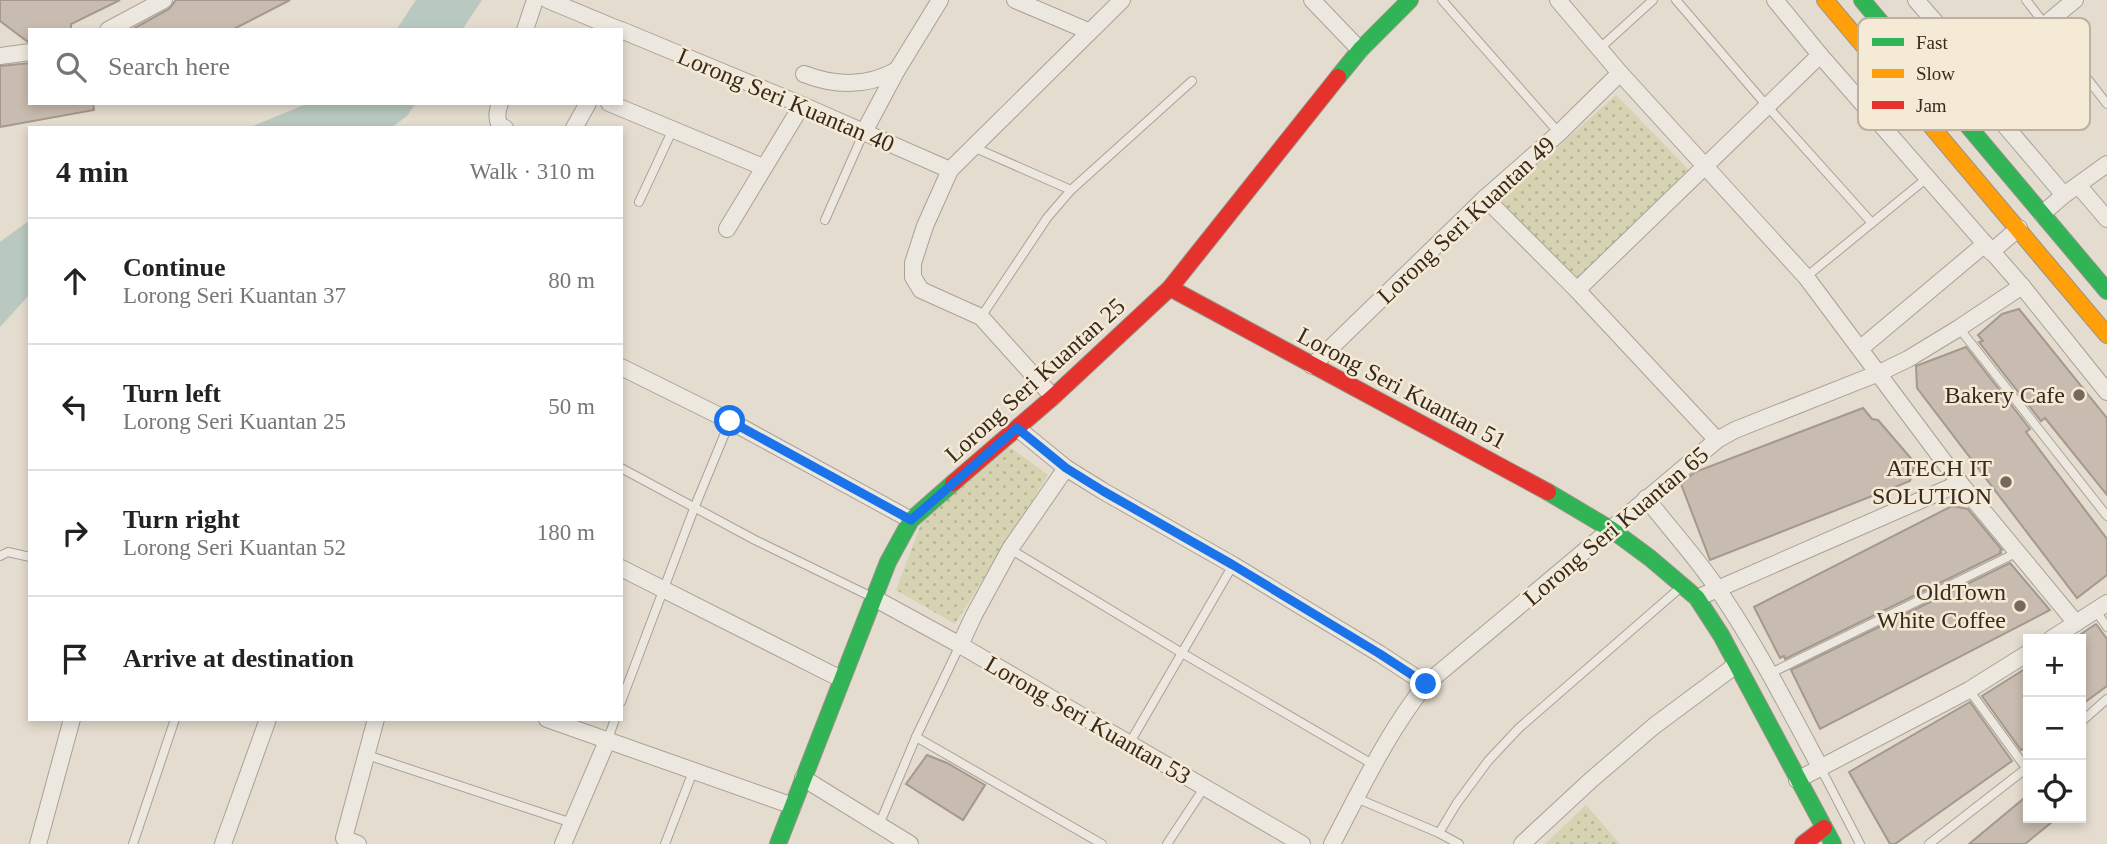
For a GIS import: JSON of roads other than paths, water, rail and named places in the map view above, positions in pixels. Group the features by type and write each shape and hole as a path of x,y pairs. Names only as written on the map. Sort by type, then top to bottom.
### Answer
{"main road":[{"name":"Lorong Seri Kuantan 25","path":"778,844 874,598 897,544 911,520 1053,397 1170,288 1360,50 1410,0"},
{"path":"1825,0 1858,39"},
{"path":"1862,0 1877,18"},
{"path":"1936,130 2107,335"},
{"path":"1972,130 2107,291"},
{"name":"Lorong Seri Kuantan 51","path":"1170,288 1563,500 1612,530 1683,586 1697,598 1721,635 1833,844"},
{"path":"1803,844 1824,828"}],"street":[{"path":"112,28 164,0"},
{"path":"526,28 535,0"},
{"name":"Lorong Seri Kuantan 40","path":"548,0 609,28"},
{"path":"864,132 897,70 940,0"},
{"path":"1015,0 1088,31"},
{"path":"1053,397 981,317 921,290 913,276 913,263 925,226 950,170 1122,0"},
{"path":"1312,0 1360,50"},
{"path":"1558,0 1620,73 1806,277 1960,483 2076,623"},
{"path":"1775,0 1858,99"},
{"path":"1916,0 1929,18"},
{"path":"2052,18 2075,0"},
{"name":"Lorong Seri Kuantan 40","path":"623,34 802,105 950,170"},
{"path":"0,55 28,52"},
{"path":"1577,290 1820,55"},
{"path":"804,74 824,82 862,83 884,78 897,70"},
{"name":"Lorong Seri Kuantan 49","path":"1312,366 1485,198 1559,133 1620,73"},
{"path":"499,105 496,113 500,126"},
{"path":"575,126 587,105"},
{"path":"614,105 763,167"},
{"path":"727,229 802,105"},
{"path":"1885,130 2022,286 2107,392"},
{"path":"2014,130 2064,195"},
{"path":"2042,214 2107,164"},
{"path":"2078,185 2107,219"},
{"path":"1485,198 1577,290 1717,440"},
{"path":"1860,348 1988,248 2019,228"},
{"name":"Lorong Seri Kuantan 65","path":"1332,844 1399,720 1426,684 1717,440 1735,430 1908,359 2022,286"},
{"path":"623,368 730,421 911,520"},
{"path":"1017,428 1066,468 1233,565 1426,684"},
{"path":"960,645 1010,549 1066,468"},
{"path":"1697,598 1960,483"},
{"path":"1646,498 1717,588 1771,673 1820,766"},
{"path":"623,569 841,680"},
{"name":"Lorong Seri Kuantan 53","path":"874,598 960,645 1302,844"},
{"path":"2059,634 2101,607"},
{"path":"1797,780 1969,690 2023,656"},
{"path":"1522,844 1643,735 1736,666"},
{"path":"38,844 71,721"},
{"path":"223,844 267,721"},
{"path":"358,844 344,838 376,721"},
{"path":"553,721 793,806"},
{"path":"563,844 608,739"},
{"path":"803,778 910,844"}],"lane":[{"path":"1442,0 1559,133"},
{"path":"1599,49 1653,0"},
{"path":"1676,0 1872,223"},
{"path":"2026,0 2041,18"},
{"path":"981,317 1047,218 1071,190 1192,80"},
{"path":"2090,82 2107,104"},
{"path":"639,202 673,130"},
{"path":"825,220 864,132"},
{"path":"973,147 1071,190"},
{"path":"1806,277 1927,178"},
{"path":"1959,328 2107,516"},
{"path":"623,697 730,421"},
{"path":"623,469 755,540 874,598"},
{"path":"1010,549 1181,653 1374,765"},
{"path":"0,556 8,552 28,557"},
{"path":"1771,673 2018,552"},
{"path":"1129,744 1233,565"},
{"path":"1439,833 1488,761 1518,728 1683,586"},
{"path":"2101,607 2107,627"},
{"path":"880,825 916,737 960,645"},
{"path":"1969,690 2023,763"},
{"path":"2086,718 2107,699"},
{"path":"133,844 174,721"},
{"path":"608,739 614,721"},
{"path":"916,737 1102,844"},
{"path":"367,755 572,823"},
{"path":"1820,766 1860,844"},
{"path":"665,844 694,769"},
{"path":"1929,844 2023,771"},
{"path":"1167,844 1204,788"},
{"path":"1356,798 1460,844"}],"place":[{"name":"Bakery Cafe","path":"2079,395"},
{"name":"ATECH IT SOLUTION","path":"2006,482"},
{"name":"OldTown White Coffee","path":"2020,606"}]}
